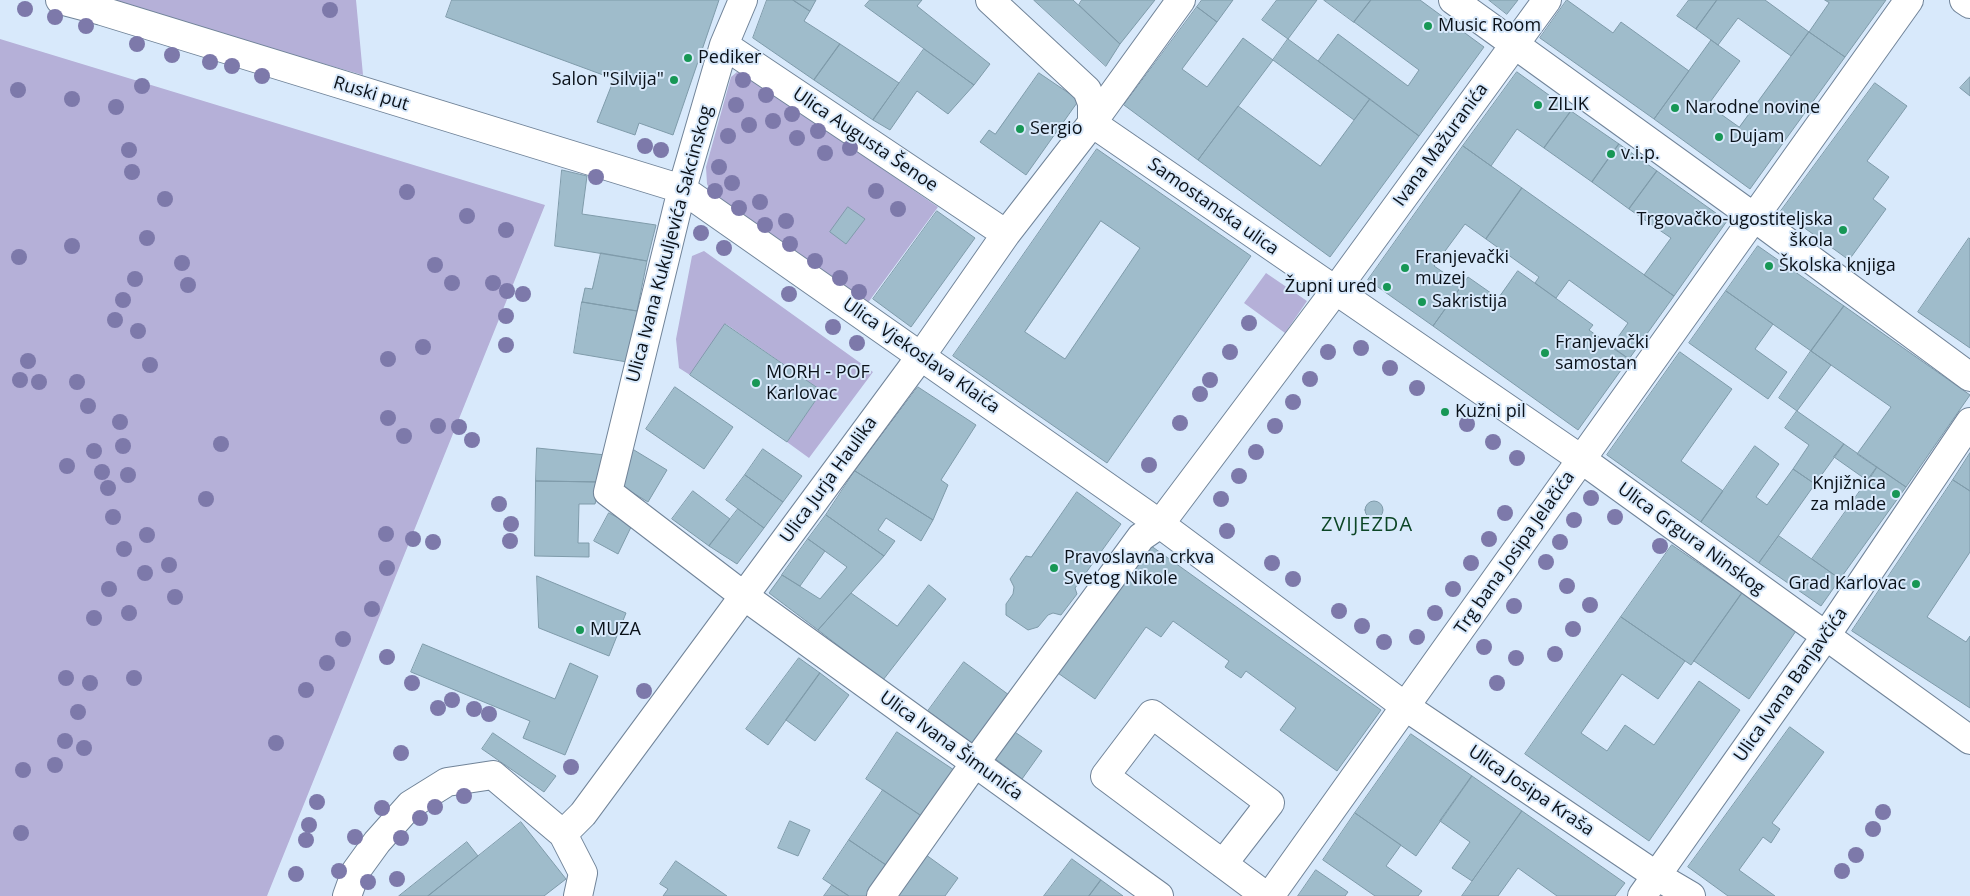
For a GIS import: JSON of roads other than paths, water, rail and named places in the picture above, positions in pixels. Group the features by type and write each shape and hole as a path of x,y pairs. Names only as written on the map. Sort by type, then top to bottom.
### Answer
{"street":[{"name":"Ruski put","path":"60,0 682,189"},
{"name":"Ulica Ivana Kukuljevića Sakcinskog","path":"608,492 682,189 724,45 743,0"},
{"path":"990,0 1086,90 1092,103 1092,123"},
{"name":"Ulica Jurja Haulika","path":"563,834 583,814 920,356 1006,234 1092,123 1181,0"},
{"path":"1453,0 1755,218 1970,377"},
{"name":"Ivana Mažuranića","path":"1335,291 1547,0"},
{"path":"1581,459 1909,0"},
{"path":"1964,0 1970,4"},
{"name":"Ulica Augusta Šenoe","path":"724,45 1006,234"},
{"name":"Samostanska ulica","path":"1092,123 1335,291"},
{"name":"Ulica Vjekoslava Klaića","path":"682,189 1160,524"},
{"path":"881,896 975,763 1141,538 1160,524 1335,291"},
{"name":"Trg bana Josipa Jelačića","path":"1270,896 1581,459 1335,291"},
{"name":"Ulica Ivana Banjavčića","path":"1649,886 1825,637 1970,422"},
{"name":"Ulica Grgura Ninskog","path":"1581,459 1825,637 1968,735"},
{"name":"Ulica Ivana Šimunića","path":"608,492 744,596 1159,896"},
{"path":"1160,524 1406,707"},
{"name":"Ulica Josipa Kraša","path":"1406,707 1649,886 1691,896"},
{"path":"1223,864 1270,803 1152,714 1105,776 1223,864 1266,896"},
{"path":"347,896 356,871 377,842 410,805 447,782 493,775 563,834 583,873 578,896"}],"place":[{"name":"Music Room","path":"1428,26"},
{"name":"Pediker","path":"688,58"},
{"name":"Salon \"Silvija\"","path":"674,80"},
{"name":"ZILIK","path":"1538,105"},
{"name":"Narodne novine","path":"1675,108"},
{"name":"Sergio","path":"1020,129"},
{"name":"Dujam","path":"1719,137"},
{"name":"v.i.p.","path":"1611,154"},
{"name":"Trgovačko-ugostiteljska škola","path":"1843,230"},
{"name":"Školska knjiga","path":"1769,266"},
{"name":"Franjevački muzej","path":"1405,268"},
{"name":"Župni ured","path":"1387,287"},
{"name":"Sakristija","path":"1422,302"},
{"name":"Franjevački samostan","path":"1545,353"},
{"name":"MORH - POF Karlovac","path":"756,383"},
{"name":"Kužni pil","path":"1445,412"},
{"name":"Knjižnica za mlade","path":"1896,494"},
{"name":"Pravoslavna crkva Svetog Nikole","path":"1054,568"},
{"name":"Grad Karlovac","path":"1916,584"},
{"name":"MUZA","path":"580,630"}],"district":[{"name":"ZVIJEZDA","path":"1367,525"}]}
